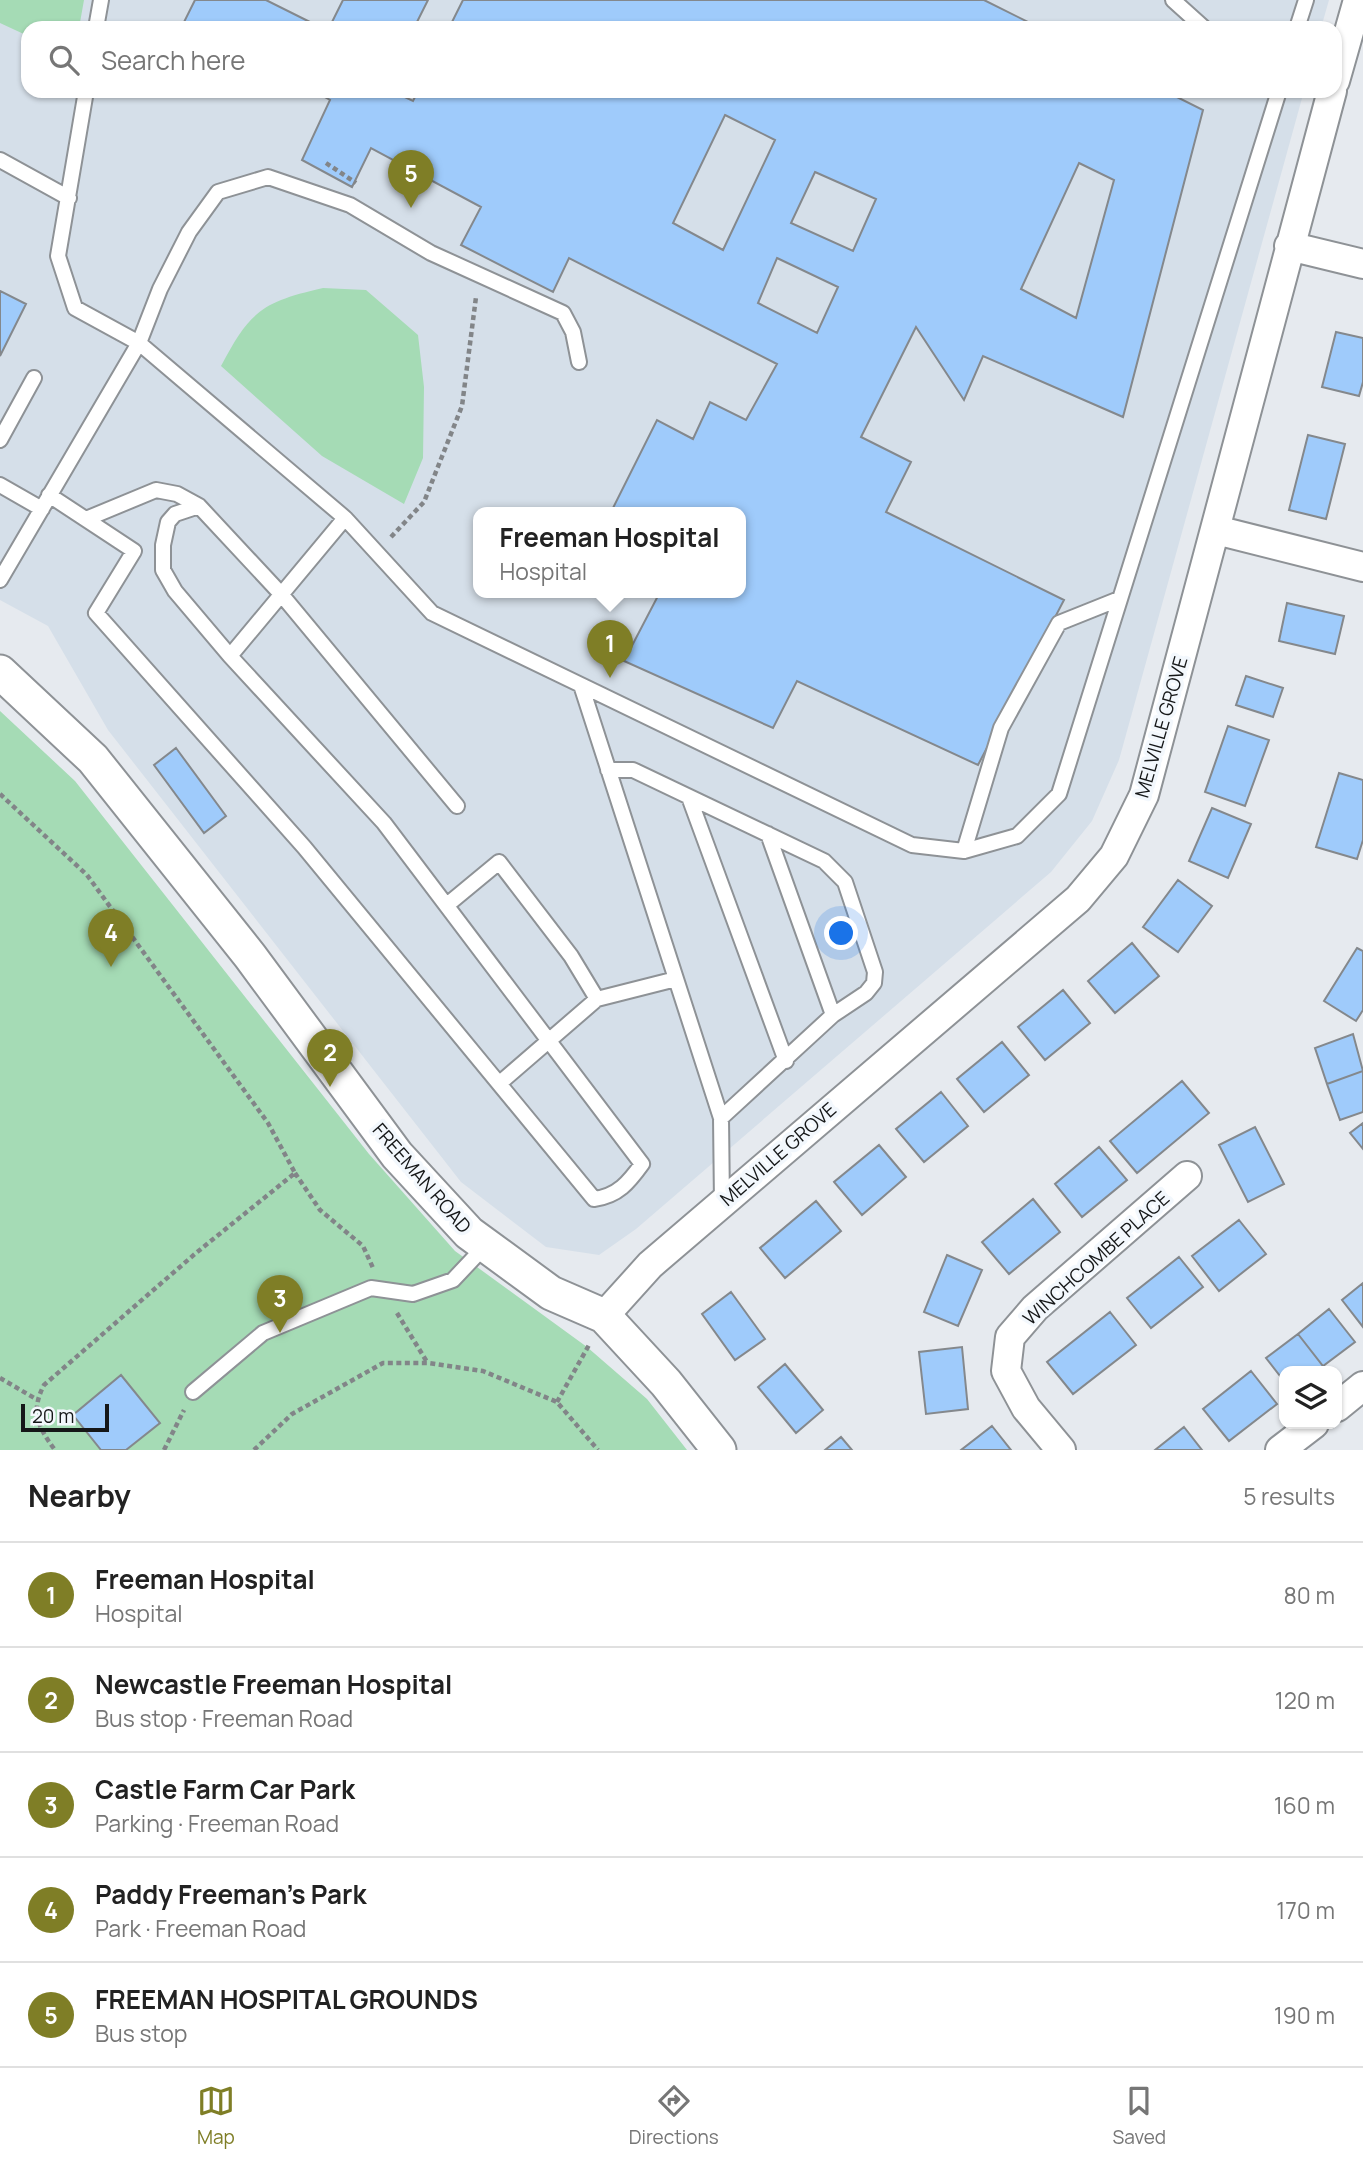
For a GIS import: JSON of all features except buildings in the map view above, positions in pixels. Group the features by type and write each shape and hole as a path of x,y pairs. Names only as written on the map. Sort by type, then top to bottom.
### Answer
{"street":[{"path":"1342,56 1358,0"},
{"name":"MELVILLE GROVE","path":"604,1317 650,1265 1078,899 1114,856 1144,795 1330,98"},
{"path":"1289,246 1363,264"},
{"path":"1216,530 1363,567"},
{"name":"FREEMAN ROAD","path":"0,672 93,759 250,956 397,1154 469,1233 551,1293 604,1317 666,1383 719,1450"},
{"name":"WINCHCOMBE PLACE","path":"1061,1450 1026,1408 1006,1371 1010,1337 1035,1308 1187,1176"},
{"path":"1342,1403 1363,1386"},
{"path":"1280,1450 1307,1429"}],"lane":[{"path":"97,21 101,0"},
{"path":"1173,0 1196,21"},
{"path":"1299,21 1306,0"},
{"path":"85,98 58,256 75,308 139,343 345,518 432,613 912,845 964,851 1017,836 1059,794 1275,98"},
{"path":"0,160 69,198"},
{"path":"0,580 139,343 160,289 189,232 218,192 268,177 350,205 431,253 563,313 573,332 579,362"},
{"path":"0,440 4,422 34,378"},
{"path":"0,485 42,509"},
{"path":"86,519 156,490 177,494 199,506 281,594 457,806"},
{"path":"50,495 135,551 96,613 304,847 501,1082 594,1199 608,1197 629,1183 642,1164 384,823 230,656 175,591 163,570 163,545 168,522 175,514 199,506"},
{"path":"230,656 345,518"},
{"path":"964,851 1001,728 1059,623 1119,599"},
{"path":"581,685 721,1118 722,1203"},
{"path":"608,770 633,770 824,861 845,882 875,972 874,983 866,993 834,1015 721,1118"},
{"path":"689,797 786,1061"},
{"path":"768,834 834,1015"},
{"path":"447,905 499,862 571,956 597,999"},
{"path":"501,1082 597,999 676,979"},
{"path":"193,1392 264,1333 372,1288 414,1294 453,1280 486,1245"}],"path":[{"path":"326,163 360,186"},
{"path":"376,553 424,502 462,406 482,276"},
{"path":"0,794 87,875 268,1123 295,1173 320,1210 363,1246 384,1290 428,1363"},
{"path":"55,1450 39,1428 35,1414 36,1399 54,1374 295,1173"},
{"path":"557,1402 604,1317"},
{"path":"254,1450 292,1414 383,1363 428,1363 483,1371 557,1402 598,1450"},
{"path":"0,1378 36,1399"},
{"path":"164,1450 193,1392"}],"shaded area":[{"path":"0,0 1329,0 1323,21 21,21 21,98 1302,98 1119,760 1092,821 1051,872 636,1229 599,1255 546,1247 461,1182 108,730 48,626 0,600"}],"green space":[{"path":"0,0 84,0 80,21 21,21 21,33 0,23"},
{"path":"323,288 366,290 418,335 424,387 423,458 404,504 322,456 221,366 241,333 260,312 285,298"},
{"path":"0,711 75,781 369,1154 455,1251 587,1347 647,1399 687,1450 0,1450"}],"place":[{"name":"FREEMAN HOSPITAL GROUNDS","path":"411,208"},
{"name":"Freeman Hospital","path":"610,678"},
{"name":"Paddy Freeman's Park","path":"111,967"},
{"name":"Newcastle Freeman Hospital","path":"330,1087"},
{"name":"Castle Farm Car Park","path":"280,1333"}]}
